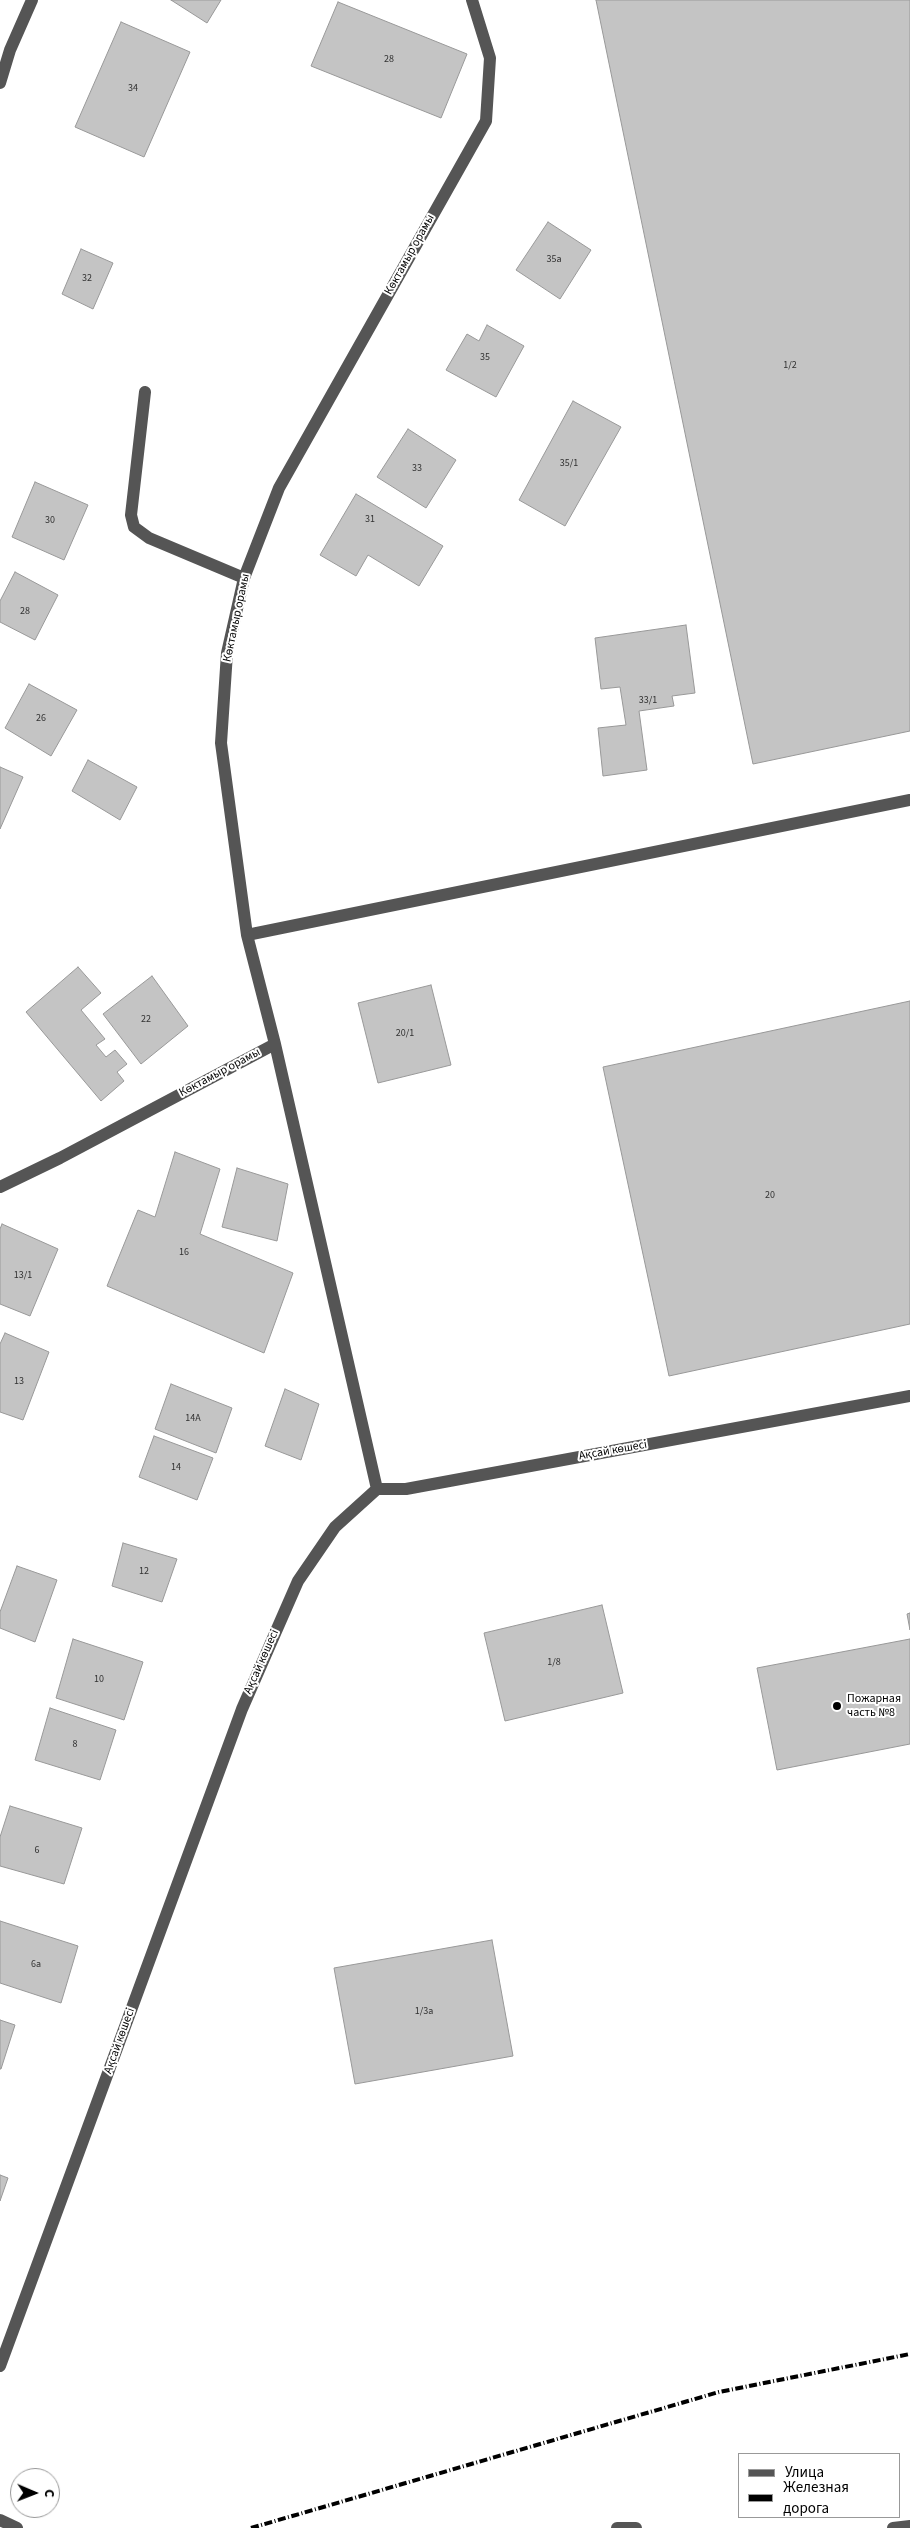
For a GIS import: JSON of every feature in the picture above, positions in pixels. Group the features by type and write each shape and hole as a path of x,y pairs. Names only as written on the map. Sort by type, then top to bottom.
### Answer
{"street":[{"path":"0,83 10,50 32,0"},
{"name":"Көктамыр орамы","path":"0,1187 60,1158 275,1044 247,935 221,742 227,653 244,578 279,488 486,121 490,58 472,0"},
{"path":"145,392 131,515 134,527 149,538 244,578"},
{"path":"247,935 910,800"},
{"path":"275,1044 378,1488"},
{"name":"Ақсай көшесі","path":"0,2366 242,1709 298,1581 335,1526 378,1488 406,1489 910,1396"},
{"path":"0,2520 17,2528"},
{"path":"893,2528 910,2526"},
{"path":"617,2528 636,2528"}],"building":[{"path":"171,0 221,0 207,23"},
{"path":"596,0 910,0 910,731 753,764"},
{"path":"338,2 467,54 441,118 311,66"},
{"path":"121,22 190,52 144,157 75,127"},
{"path":"548,222 591,250 560,299 516,270"},
{"path":"81,249 113,263 93,309 62,294"},
{"path":"487,325 524,346 496,397 446,370 467,334 479,341"},
{"path":"573,401 621,427 565,526 519,500"},
{"path":"408,429 456,460 426,508 377,477"},
{"path":"35,482 88,505 64,560 12,537"},
{"path":"356,494 443,546 419,586 368,555 356,576 320,555"},
{"path":"15,572 58,595 35,640 0,622 0,601"},
{"path":"686,625 695,693 672,696 674,706 639,711 647,770 603,776 598,728 626,725 620,687 601,689 595,638"},
{"path":"29,684 77,710 51,756 5,728"},
{"path":"88,760 137,787 120,820 72,791"},
{"path":"0,767 23,777 0,829"},
{"path":"78,967 101,993 81,1010 105,1039 96,1045 106,1057 115,1050 127,1064 117,1072 124,1081 101,1101 26,1012"},
{"path":"152,976 188,1026 141,1064 103,1014"},
{"path":"431,985 451,1065 378,1083 358,1003"},
{"path":"910,1001 910,1324 669,1376 603,1067"},
{"path":"175,1152 220,1169 200,1234 293,1273 264,1353 107,1286 138,1210 155,1217"},
{"path":"237,1168 288,1184 277,1241 222,1227"},
{"path":"2,1224 58,1249 30,1316 0,1304 0,1229"},
{"path":"5,1333 49,1352 23,1420 0,1412 0,1344"},
{"path":"171,1384 232,1408 216,1453 155,1429"},
{"path":"285,1389 319,1404 301,1460 265,1446"},
{"path":"154,1436 213,1458 197,1500 139,1477"},
{"path":"123,1543 177,1559 162,1602 112,1586"},
{"path":"17,1566 57,1580 35,1642 0,1628 0,1612"},
{"path":"602,1605 623,1693 505,1721 484,1633"},
{"path":"910,1613 910,1630 907,1614"},
{"path":"73,1639 143,1662 124,1720 56,1698"},
{"name":"Пожарная часть №8","path":"910,1639 910,1744 777,1770 757,1668"},
{"path":"50,1708 116,1730 100,1780 35,1760"},
{"path":"10,1806 82,1828 64,1884 0,1866 0,1837"},
{"path":"0,1921 78,1946 61,2003 0,1983"},
{"path":"492,1940 513,2056 355,2084 334,1968"},
{"path":"0,2020 15,2025 1,2069 0,2069"},
{"path":"0,2175 8,2178 0,2201"}],"railway":[{"path":"251,2528 719,2392 910,2354"}],"place":[{"name":"Пожарная часть №8","path":"837,1706"}]}
